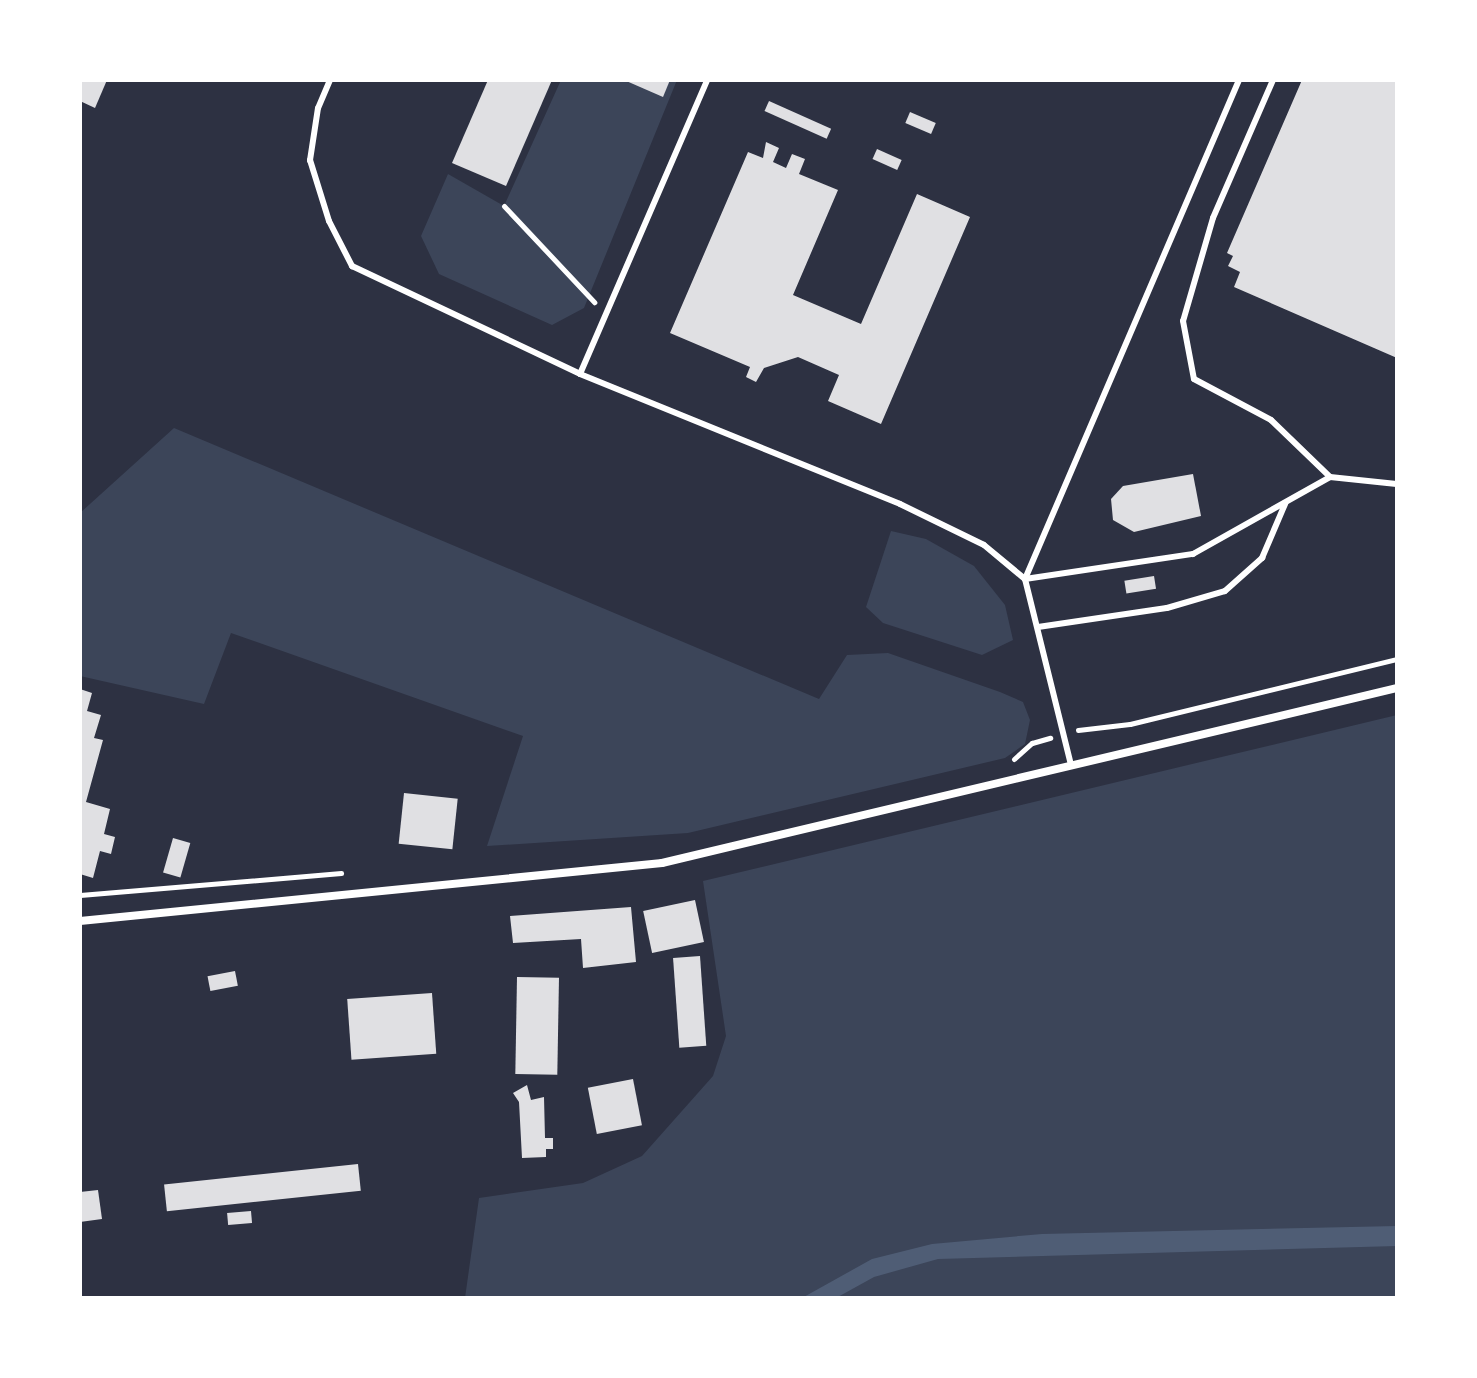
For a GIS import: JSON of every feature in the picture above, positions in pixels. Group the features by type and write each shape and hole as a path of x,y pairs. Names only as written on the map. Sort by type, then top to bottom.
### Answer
{"street":[{"path":"80,921 662,863 1397,688"}],"lane":[{"path":"330,80 318,108 310,160 329,221 352,266 580,374 900,504 984,545 1025,579 1071,765"},
{"path":"580,374 707,80"},
{"path":"1025,579 1239,80"},
{"path":"1273,80 1213,218 1183,321 1194,379 1271,420 1330,477"},
{"path":"1025,579 1193,554 1330,477 1397,484"},
{"path":"1038,627 1179,606 1225,591 1262,558 1285,504"}],"path":[{"path":"504,206 606,314"},
{"path":"1006,766 1032,743 1062,734 1130,724 1397,659"},
{"path":"80,895 353,872"}],"shaded area":[{"path":"561,80 677,80 584,308 552,325 439,274 421,236 448,174 504,206"},
{"path":"174,428 819,699 847,655 888,653 1000,692 1023,702 1030,720 1025,744 1005,758 688,833 487,846 523,736 231,633 204,704 80,676 80,513"},
{"path":"891,531 926,539 974,566 1005,605 1013,640 982,655 883,623 866,607"},
{"path":"1397,715 1397,1298 465,1298 479,1198 583,1183 642,1156 713,1076 726,1036 703,881"},
{"path":"1397,1226 1397,1246 938,1259 874,1277 836,1298 802,1298 872,1259 932,1244 1042,1234"}],"building":[{"path":"80,80 107,80 95,108 80,101"},
{"path":"488,80 552,80 506,186 452,163"},
{"path":"624,80 670,80 663,97"},
{"path":"1302,80 1397,80 1397,358 1234,287 1240,272 1228,266 1233,256 1227,253"},
{"path":"769,101 831,129 827,139 765,111"},
{"path":"910,112 936,123 931,134 905,123"},
{"path":"766,142 779,148 773,162 786,168 792,154 805,159 799,174 838,190 793,295 861,324 917,194 970,217 881,424 828,401 839,375 798,357 764,368 756,382 746,377 750,367 670,333 748,152 763,158"},
{"path":"877,149 902,160 897,170 873,159"},
{"path":"1193,474 1201,516 1134,532 1113,520 1111,499 1123,486"},
{"path":"1154,576 1156,589 1126,594 1124,581"},
{"path":"80,689 92,693 87,711 101,715 94,738 103,740 86,802 110,809 104,834 115,837 111,854 100,851 93,878 80,874"},
{"path":"404,793 458,799 452,849 399,844"},
{"path":"173,838 190,843 180,878 163,873"},
{"path":"695,900 704,942 652,953 643,911"},
{"path":"631,907 636,962 583,968 581,939 513,943 510,916"},
{"path":"700,956 706,1046 679,1048 673,958"},
{"path":"235,971 238,986 210,991 208,976"},
{"path":"517,977 559,978 557,1075 515,1074"},
{"path":"432,993 436,1054 351,1060 347,999"},
{"path":"633,1079 642,1125 597,1134 588,1088"},
{"path":"527,1085 531,1100 544,1097 545,1138 553,1138 553,1149 546,1149 546,1157 522,1158 519,1102 513,1093"},
{"path":"358,1164 361,1191 167,1211 164,1184"},
{"path":"98,1190 102,1219 80,1222 80,1192"},
{"path":"251,1211 252,1223 228,1225 227,1213"}]}
